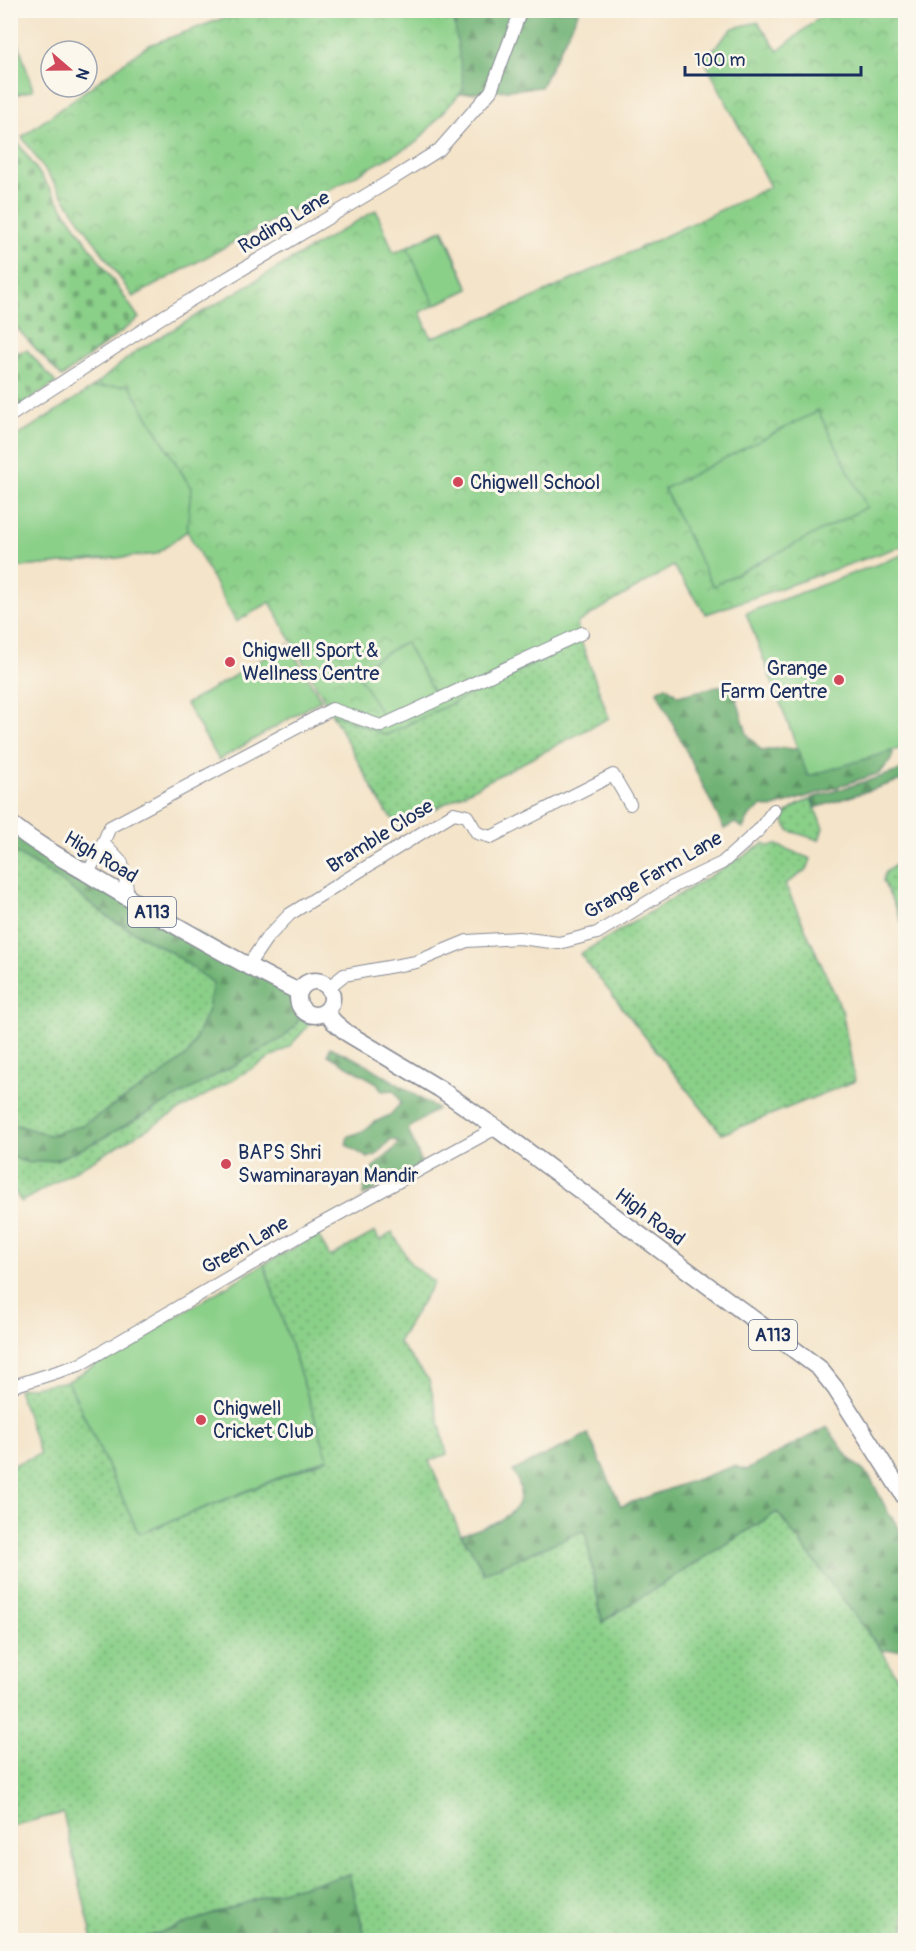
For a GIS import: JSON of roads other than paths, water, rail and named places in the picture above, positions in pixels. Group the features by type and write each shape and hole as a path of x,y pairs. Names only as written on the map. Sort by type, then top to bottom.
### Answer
{"main road":[{"name":"High Road","path":"11,823 32,841 129,898 247,967 299,992"},
{"path":"322,982 329,987 333,995 331,1006 319,1016 308,1014 298,1003 299,992 306,983 322,982"},
{"name":"High Road","path":"326,1012 347,1033 440,1089 496,1128 819,1368 842,1397 906,1499"}],"street":[{"name":"Roding Lane","path":"10,416 164,316 439,150 491,91 521,10"},
{"path":"88,873 110,827 332,709 381,726 582,633"},
{"name":"Bramble Close","path":"247,967 266,939 290,914 454,813 467,816 477,833 491,837 613,775 630,804"},
{"name":"Grange Farm Lane","path":"329,987 344,975 416,962 467,941 519,938 560,943 597,933 676,885 722,863 759,830 774,810"},
{"path":"103,843 122,863 129,898"},
{"name":"Green Lane","path":"10,1387 79,1365 308,1231 496,1128"}],"place":[{"name":"Chigwell School","path":"458,482"},
{"name":"Chigwell Sport & Wellness Centre","path":"230,662"},
{"name":"Grange Farm Centre","path":"839,680"},
{"name":"BAPS Shri Swaminarayan Mandir","path":"226,1164"},
{"name":"Chigwell Cricket Club","path":"201,1420"}]}
